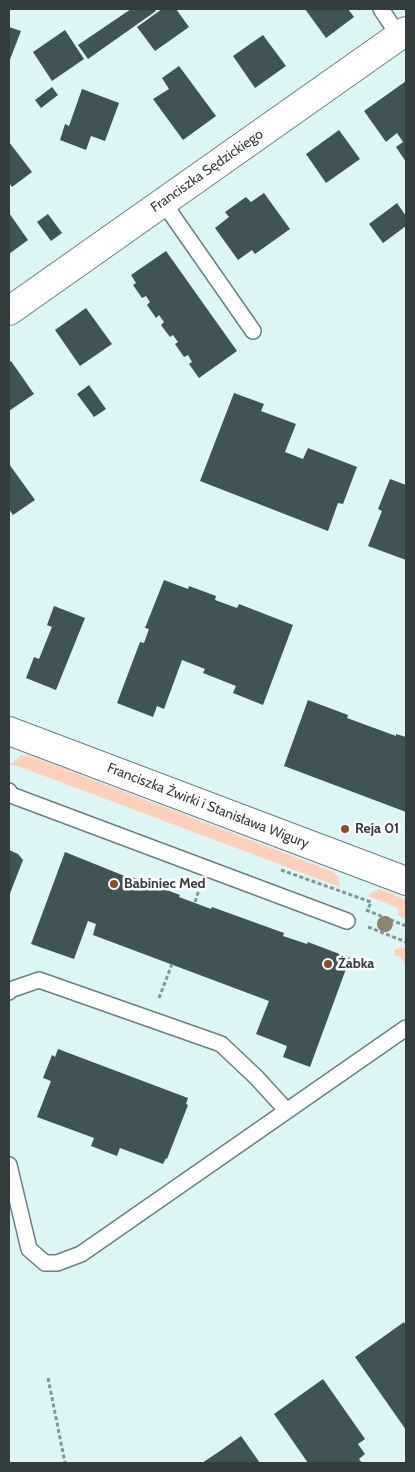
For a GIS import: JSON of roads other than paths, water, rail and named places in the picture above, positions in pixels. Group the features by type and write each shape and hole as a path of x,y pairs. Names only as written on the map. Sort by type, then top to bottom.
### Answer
{"street":[{"name":"Franciszka Sędzickiego","path":"9,311 403,33"},
{"name":"Franciszka Żwirki i Stanisława Wigury","path":"9,731 406,881"}],"lane":[{"path":"381,9 403,33"},
{"path":"163,202 253,331"},
{"path":"9,791 11,795 347,921"},
{"path":"9,992 39,980 221,1044 257,1078 287,1111"},
{"path":"9,1165 29,1249 45,1263 57,1263 81,1254 406,1028"}],"place":[{"name":"Reja 01","path":"345,829"},
{"name":"Babiniec Med","path":"114,884"},
{"name":"Żabka","path":"328,964"}]}
